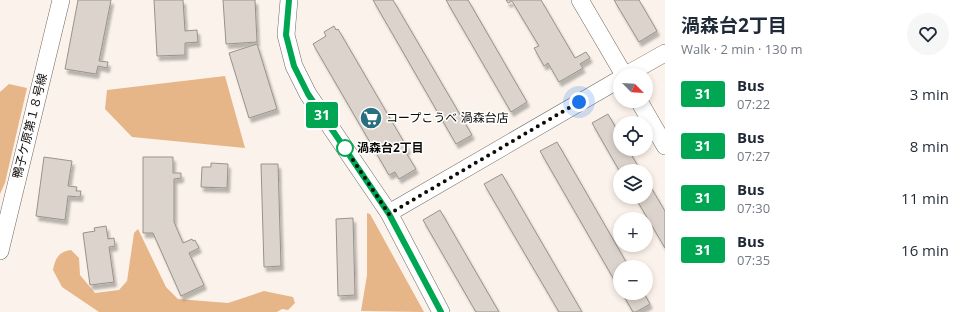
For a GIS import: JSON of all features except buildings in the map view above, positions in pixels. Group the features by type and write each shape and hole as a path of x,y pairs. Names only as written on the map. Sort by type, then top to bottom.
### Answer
{"street":[{"name":"鴨子ケ原第１８号線","path":"0,251 61,0"},
{"path":"289,0 286,35 294,66 308,94 389,214 441,312"},
{"path":"580,0 621,68"},
{"path":"638,68 665,53"},
{"path":"389,214 613,82"},
{"path":"643,108 665,146"}],"shaded area":[{"path":"225,76 245,148 132,137 105,109 107,90"},
{"path":"9,84 27,88 5,183 0,194 0,92"},
{"path":"367,213 370,214 424,312 361,311 367,275"},
{"path":"138,229 166,287 178,299 228,303 264,291 293,297 295,303 288,310 282,309 277,312 99,312 62,287 53,270 58,256 63,252 71,250 79,258 80,275 95,293 119,290 127,281 134,233"}],"bus line":[{"name":"31","path":"289,0 286,35 294,66 308,94 389,214 441,312"}],"place":[{"name":"コープこうべ 渦森台店","path":"371,118"},
{"name":"渦森台2丁目","path":"345,148"}],"route":[{"path":"345,148 344,147 389,214 579,102"}]}
